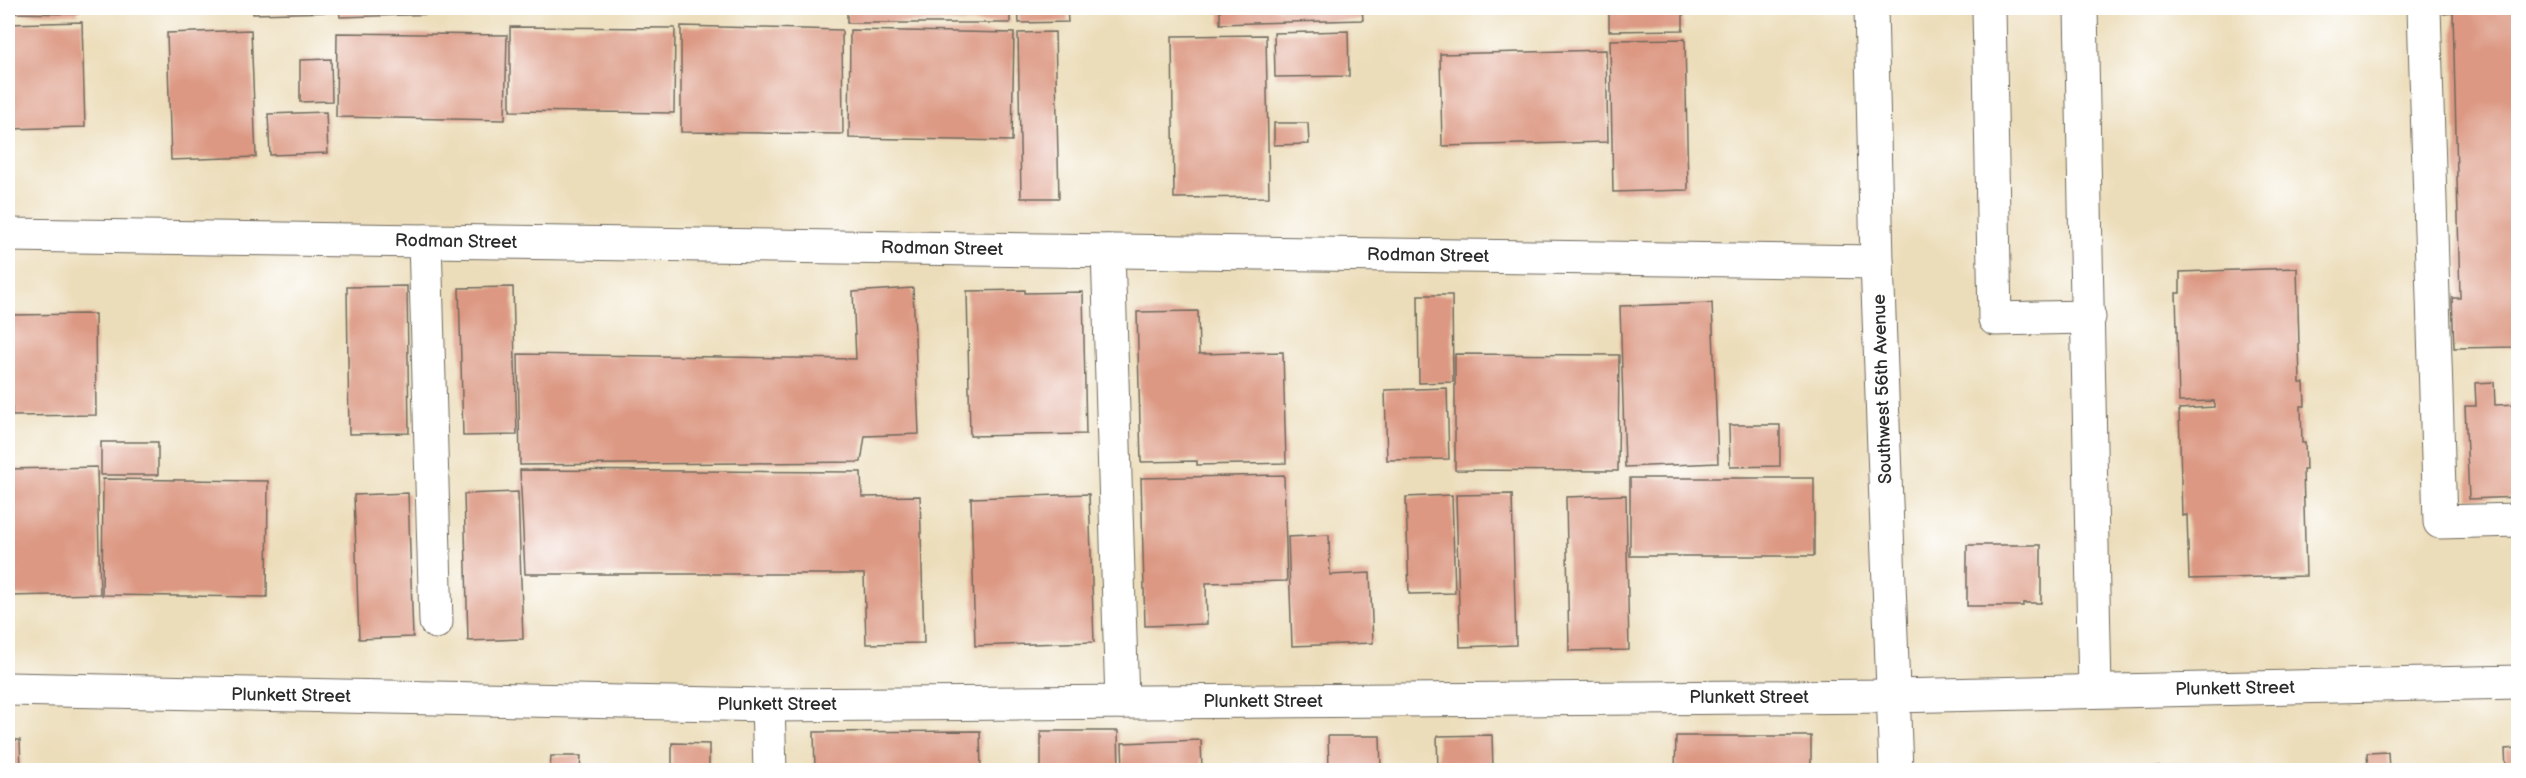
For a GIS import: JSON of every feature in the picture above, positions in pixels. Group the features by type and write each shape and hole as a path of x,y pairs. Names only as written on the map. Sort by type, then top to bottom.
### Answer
{"street":[{"name":"Southwest 56th Avenue","path":"1871,8 1877,262 1896,771"},
{"path":"1989,8 1995,319 2089,317"},
{"path":"2081,8 2096,692"},
{"path":"2424,8 2440,522 2518,520"},
{"name":"Rodman Street","path":"8,235 1877,262"},
{"path":"425,241 436,622"},
{"path":"1108,251 1122,702"},
{"name":"Plunkett Street","path":"8,689 768,705 1893,696 2518,682"},
{"path":"768,705 770,771"}],"building":[{"path":"8,8 78,8 78,14 8,13"},
{"path":"253,8 335,8 335,12 253,14"},
{"path":"339,8 506,8 506,12 340,17"},
{"path":"847,8 1010,8 1010,23 847,23"},
{"path":"1018,8 1067,8 1068,22 1019,23"},
{"path":"1220,8 1362,8 1363,20 1220,24"},
{"path":"1438,8 1579,8 1579,9 1438,14"},
{"path":"1609,8 1683,8 1683,30 1609,31"},
{"path":"2444,8 2518,8 2518,347 2454,348 2452,298 2460,298 2453,13 2444,14"},
{"path":"82,22 85,127 8,129 8,24"},
{"path":"681,26 842,30 843,134 681,132"},
{"path":"510,27 675,28 674,113 510,111"},
{"path":"251,30 256,157 171,160 167,33"},
{"path":"850,30 1014,33 1012,141 849,138"},
{"path":"1348,31 1349,76 1275,77 1274,33"},
{"path":"1055,32 1059,198 1021,198 1018,33"},
{"path":"337,33 507,35 505,120 336,117"},
{"path":"1266,35 1269,197 1174,198 1172,36"},
{"path":"1685,39 1688,190 1613,192 1610,40"},
{"path":"1606,50 1608,142 1442,146 1440,54"},
{"path":"331,59 332,101 300,102 300,60"},
{"path":"326,112 328,153 270,155 268,114"},
{"path":"1274,123 1308,123 1309,144 1274,145"},
{"path":"2297,268 2300,383 2304,383 2305,406 2301,406 2302,443 2305,443 2306,470 2303,470 2306,576 2189,579 2187,515 2182,516 2179,409 2214,407 2214,401 2179,402 2176,293 2180,293 2180,272"},
{"path":"407,286 409,433 349,434 347,287"},
{"path":"513,287 517,435 463,436 459,288"},
{"path":"913,288 919,434 865,436 861,462 520,465 518,354 856,359 853,292"},
{"path":"1025,290 1025,293 1083,292 1086,434 970,436 967,291"},
{"path":"1418,295 1452,295 1453,382 1419,383"},
{"path":"1712,303 1718,463 1625,467 1620,306"},
{"path":"1198,311 1199,354 1283,352 1286,463 1197,465 1197,461 1141,462 1137,312"},
{"path":"95,314 96,415 12,416 11,340 11,447 8,447 8,315"},
{"path":"1455,354 1619,355 1618,471 1455,470"},
{"path":"2494,382 2495,405 2518,404 2518,497 2469,499 2465,406 2476,406 2475,383"},
{"path":"1447,388 1449,459 1387,460 1385,390"},
{"path":"1729,425 1780,425 1780,466 1730,467"},
{"path":"101,442 158,442 158,475 101,475"},
{"path":"97,467 100,594 8,596 8,469"},
{"path":"520,470 861,472 862,497 920,496 924,643 866,644 864,574 525,574"},
{"path":"1284,475 1287,581 1206,583 1207,624 1145,626 1141,478"},
{"path":"1630,478 1814,478 1814,556 1630,556"},
{"path":"103,479 268,481 267,597 102,595"},
{"path":"518,492 523,639 468,641 464,494"},
{"path":"408,493 413,637 359,639 354,495"},
{"path":"1089,494 1094,642 975,646 971,498"},
{"path":"1512,494 1516,645 1460,647 1456,495"},
{"path":"1452,495 1455,593 1409,594 1406,497"},
{"path":"1626,495 1629,650 1569,651 1566,497"},
{"path":"1329,535 1330,575 1370,573 1373,643 1292,646 1288,537"},
{"path":"1967,545 2041,545 2041,603 2023,603 2023,606 1967,606"},
{"path":"980,731 981,770 815,770 814,732"},
{"path":"1041,731 1118,731 1119,770 1041,770"},
{"path":"1492,735 1493,770 1438,770 1437,736"},
{"path":"1328,736 1380,736 1381,770 1329,770"},
{"path":"1676,736 1811,736 1811,770 1675,770"},
{"path":"8,740 20,740 21,770 8,770"},
{"path":"1201,740 1202,770 1123,770 1122,743"},
{"path":"672,743 709,744 709,770 672,770"},
{"path":"2518,748 2518,770 2506,770 2505,749"},
{"path":"2388,752 2389,770 2368,770 2367,753"},
{"path":"551,756 581,756 580,770 550,770"},
{"path":"2201,766 2201,770 2156,770 2156,767"}]}
